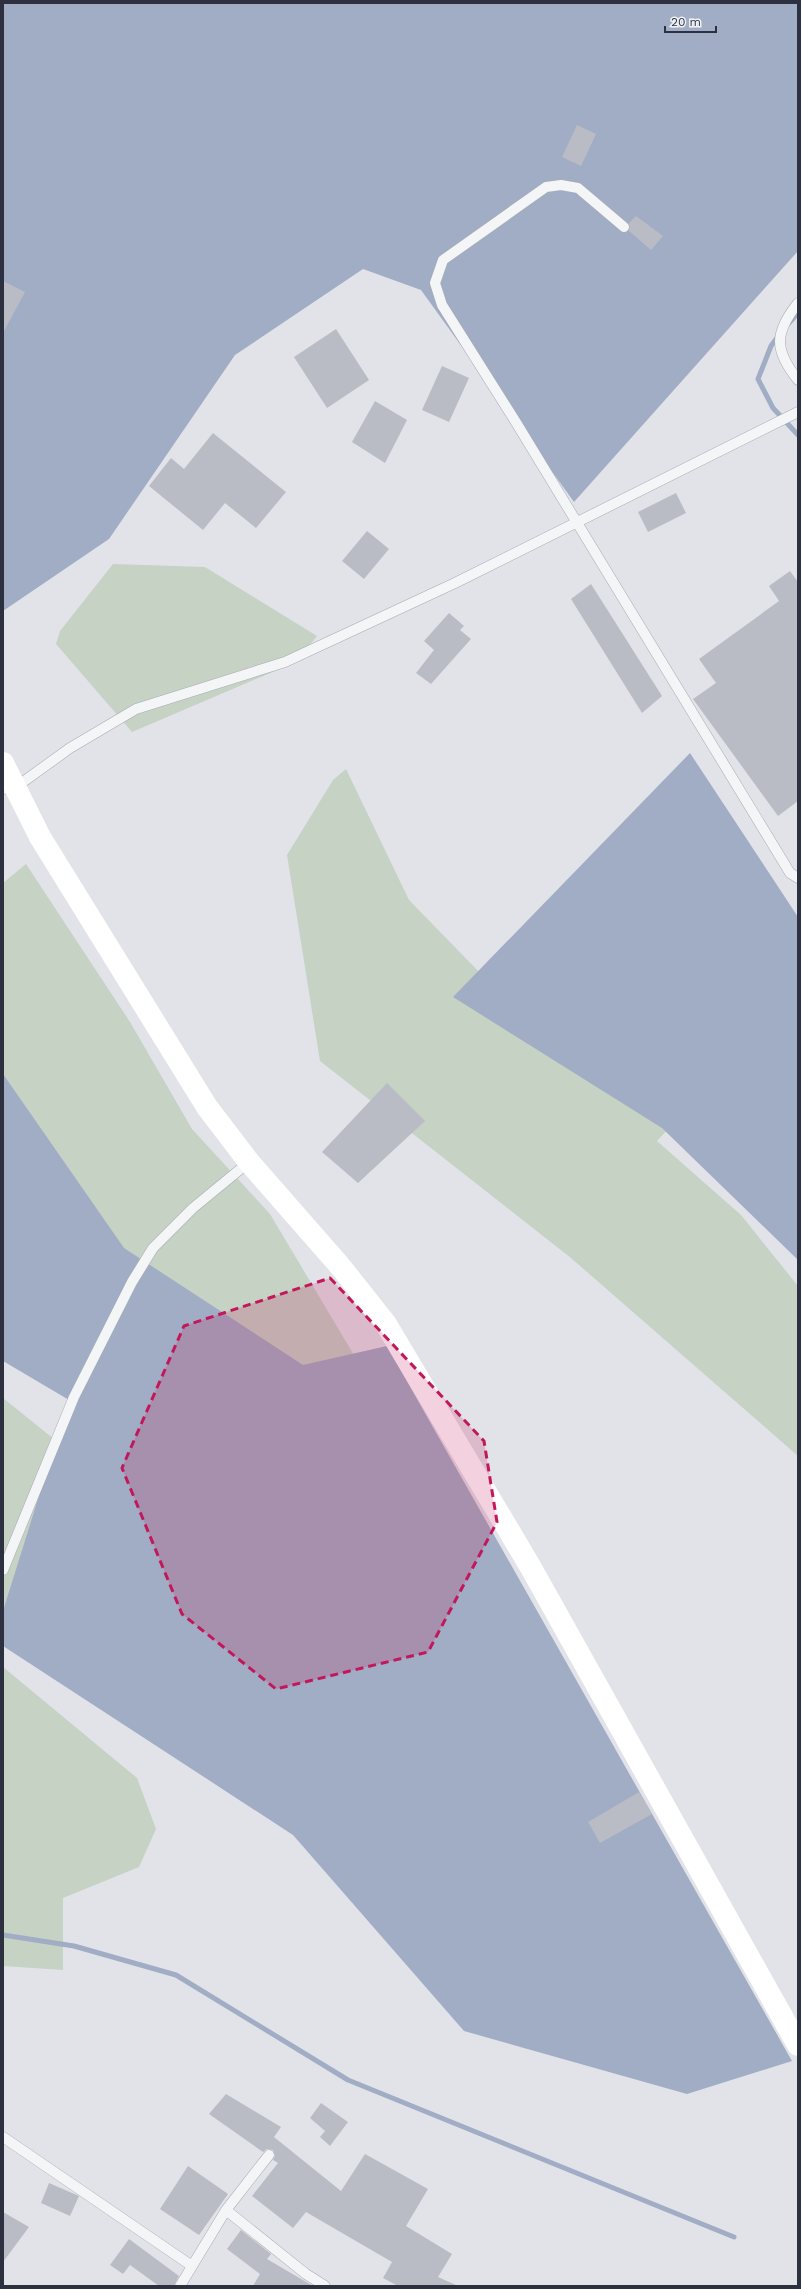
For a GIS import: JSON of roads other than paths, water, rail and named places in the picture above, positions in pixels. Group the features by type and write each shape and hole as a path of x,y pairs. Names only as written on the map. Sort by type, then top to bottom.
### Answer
{"street":[{"path":"3,763 10,788 207,1108 249,1162 340,1266 386,1324 530,1566 798,2045"}],"lane":[{"path":"624,227 578,188 561,185 546,187 443,260 435,283 442,305 577,522 790,873 798,878"},
{"path":"798,303 789,314 778,337 785,363 798,380"},
{"path":"10,788 70,748 136,709 285,662 455,583 798,412"},
{"path":"3,1570 74,1397 132,1282 153,1248 193,1208 249,1162"},
{"path":"3,2137 192,2266"},
{"path":"180,2286 226,2210 269,2155"},
{"path":"226,2210 306,2274 325,2286"}],"water":[{"path":"3,3 798,3 798,251 574,502 421,290 363,269 235,355 109,539 3,611"},
{"path":"690,753 798,917 798,1260 662,1128 453,997"},
{"path":"3,1074 124,1248 303,1365 387,1346 792,2061 687,2094 464,2031 293,1835 3,1646 3,1611 69,1400 3,1361"}],"waterway":[{"path":"788,324 798,313"},
{"path":"779,335 771,346 758,379 773,408 798,435"},
{"path":"3,1935 74,1946 176,1975 348,2080 734,2237"}]}
